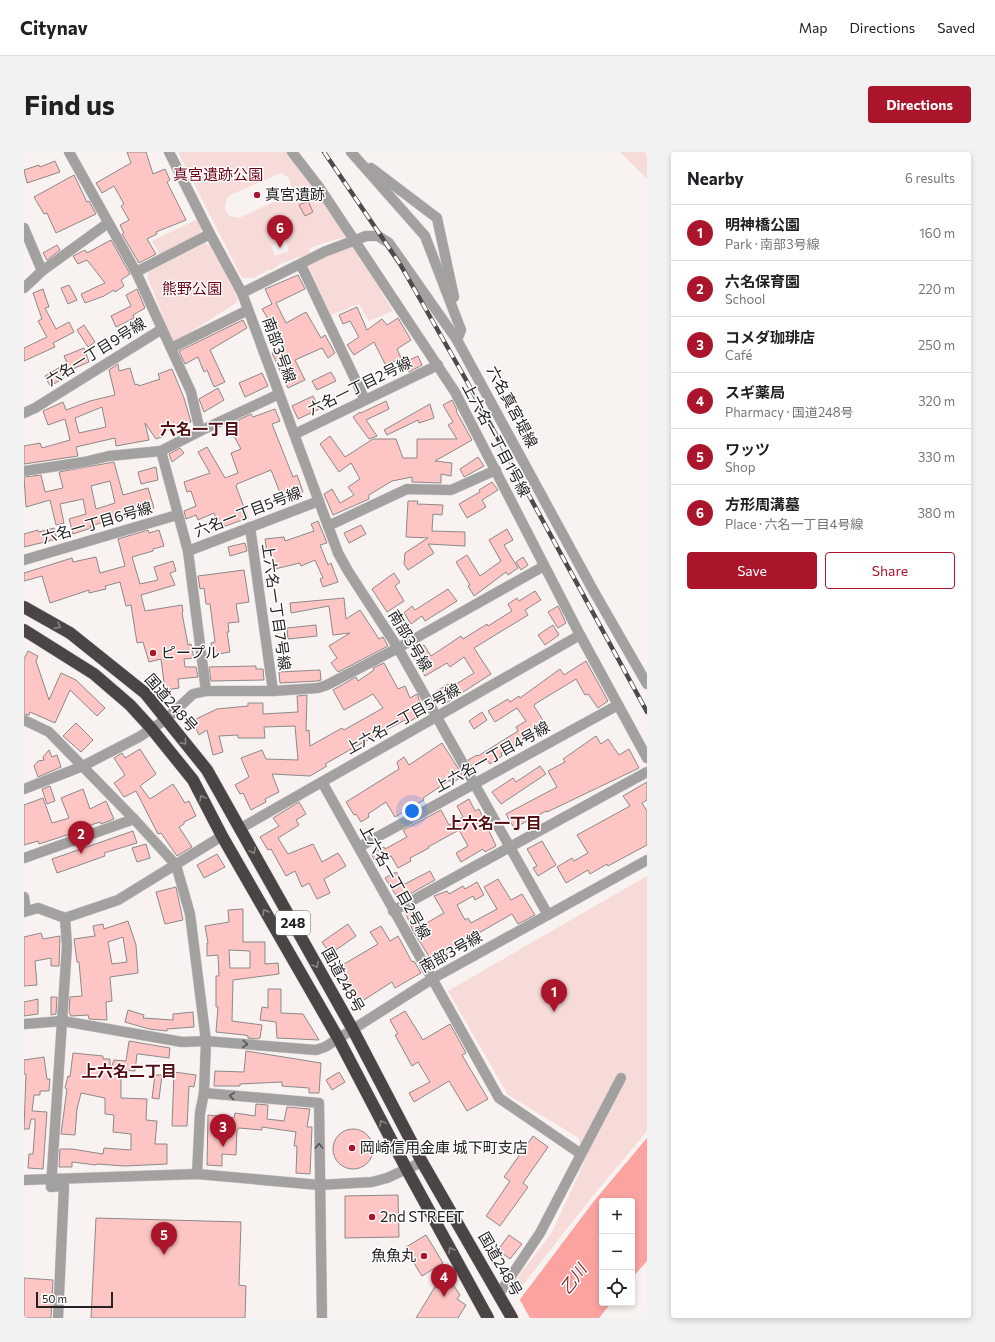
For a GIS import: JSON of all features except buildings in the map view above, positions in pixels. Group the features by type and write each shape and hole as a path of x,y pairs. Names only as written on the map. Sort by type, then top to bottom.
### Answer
{"highway":[{"name":"国道248号","path":"24,607 70,633 145,694 208,770 352,1028 422,1162 512,1318"},
{"name":"国道248号","path":"24,630 94,674 130,705 151,728 193,780 222,836 338,1038 407,1170 486,1313"}],"street":[{"path":"69,152 136,272 191,392 200,431"},
{"name":"南部3号線","path":"24,1024 63,1021 182,1042 206,1040 316,1050 325,1047 352,1028 432,979 548,915 398,648 338,553 242,292 210,234 169,152"},
{"name":"上六名一丁目1号線","path":"292,152 319,187 438,365 496,470 580,635 647,758"},
{"path":"351,152 437,218 459,335"},
{"name":"六名真宮堤線","path":"351,152 425,236 459,335 593,590 647,684"},
{"path":"24,288 42,271 108,223"},
{"path":"24,228 42,271"},
{"path":"136,272 210,234"},
{"path":"242,292 301,265 324,252 366,236 378,236 389,243 459,335"},
{"path":"301,265 365,400"},
{"path":"171,348 248,310"},
{"name":"六名一丁目9号線","path":"24,413 35,408 162,329"},
{"name":"六名一丁目2号線","path":"295,434 438,365"},
{"path":"24,471 84,462 109,456 161,451 279,394"},
{"path":"161,451 177,515 188,551 206,691"},
{"path":"328,526 407,489 451,490 496,470"},
{"name":"六名一丁目5号線","path":"188,551 319,501"},
{"name":"六名一丁目6号線","path":"24,560 177,515"},
{"name":"上六名一丁目7号線","path":"250,527 273,690"},
{"path":"24,789 83,766 139,737 165,720 193,694 206,691 318,688 327,685 398,648 544,566"},
{"name":"上六名一丁目5号線","path":"241,828 580,635"},
{"name":"上六名一丁目4号線","path":"358,847 618,705"},
{"path":"24,720 50,732 176,865 190,914 206,1040 204,1094 200,1113 197,1174"},
{"path":"393,911 647,772"},
{"name":"上六名一丁目2号線","path":"322,782 499,1098 581,1154"},
{"path":"24,858 134,819"},
{"path":"24,897 25,912 38,908 65,918 118,900 222,836"},
{"path":"548,915 647,860"},
{"path":"58,1318 64,1186 51,1186 67,946 65,918"},
{"path":"499,1294 540,1233 620,1078"},
{"path":"204,1094 319,1103 322,1318"},
{"path":"24,1180 197,1174 319,1185 372,1182 407,1170 422,1162"}],"green space":[{"name":"真宮遺跡公園","path":"178,152 289,152 347,234 344,238 309,249 310,253 280,264 272,270 268,270 254,278 242,278","holes":["281,173 288,177 291,183 289,193 286,196 239,218 230,216 226,211 225,205 228,196","285,241 289,251 275,256 271,246"]},
{"path":"620,152 647,152 647,179"},
{"path":"198,219 202,228 198,236 161,257 152,241"},
{"name":"熊野公園","path":"205,243 211,246 238,298 236,303 178,340 173,341 147,276 149,272"},
{"path":"351,244 371,276 373,276 376,280 375,282 381,287 381,292 393,311 369,321 359,304 331,315 307,264"},
{"path":"647,876 647,1131 591,1198 519,1290 516,1280 552,1232 588,1154 580,1147 579,1138 508,1095 448,991"}],"water":[{"name":"乙川","path":"647,1138 647,1261 635,1275 635,1198 599,1198 599,1306 609,1306 599,1318 506,1318 594,1201"}],"pier":[{"path":"519,1298 530,1318 504,1318 504,1317"}],"railway":[{"path":"324,152 400,264 465,378 647,712"}],"place":[{"name":"真宮遺跡","path":"257,195"},
{"name":"方形周溝墓","path":"280,248"},
{"name":"ピープル","path":"153,653"},
{"name":"六名保育園","path":"81,854"},
{"name":"明神橋公園","path":"554,1012"},
{"name":"コメダ珈琲店","path":"223,1147"},
{"name":"岡崎信用金庫 城下町支店","path":"352,1148"},
{"name":"2nd STREET","path":"372,1217"},
{"name":"ワッツ","path":"164,1255"},
{"name":"魚魚丸","path":"424,1256"},
{"name":"スギ薬局","path":"444,1297"}],"district":[{"name":"六名一丁目","path":"200,429"},
{"name":"上六名一丁目","path":"494,823"},
{"name":"上六名二丁目","path":"129,1071"}]}
